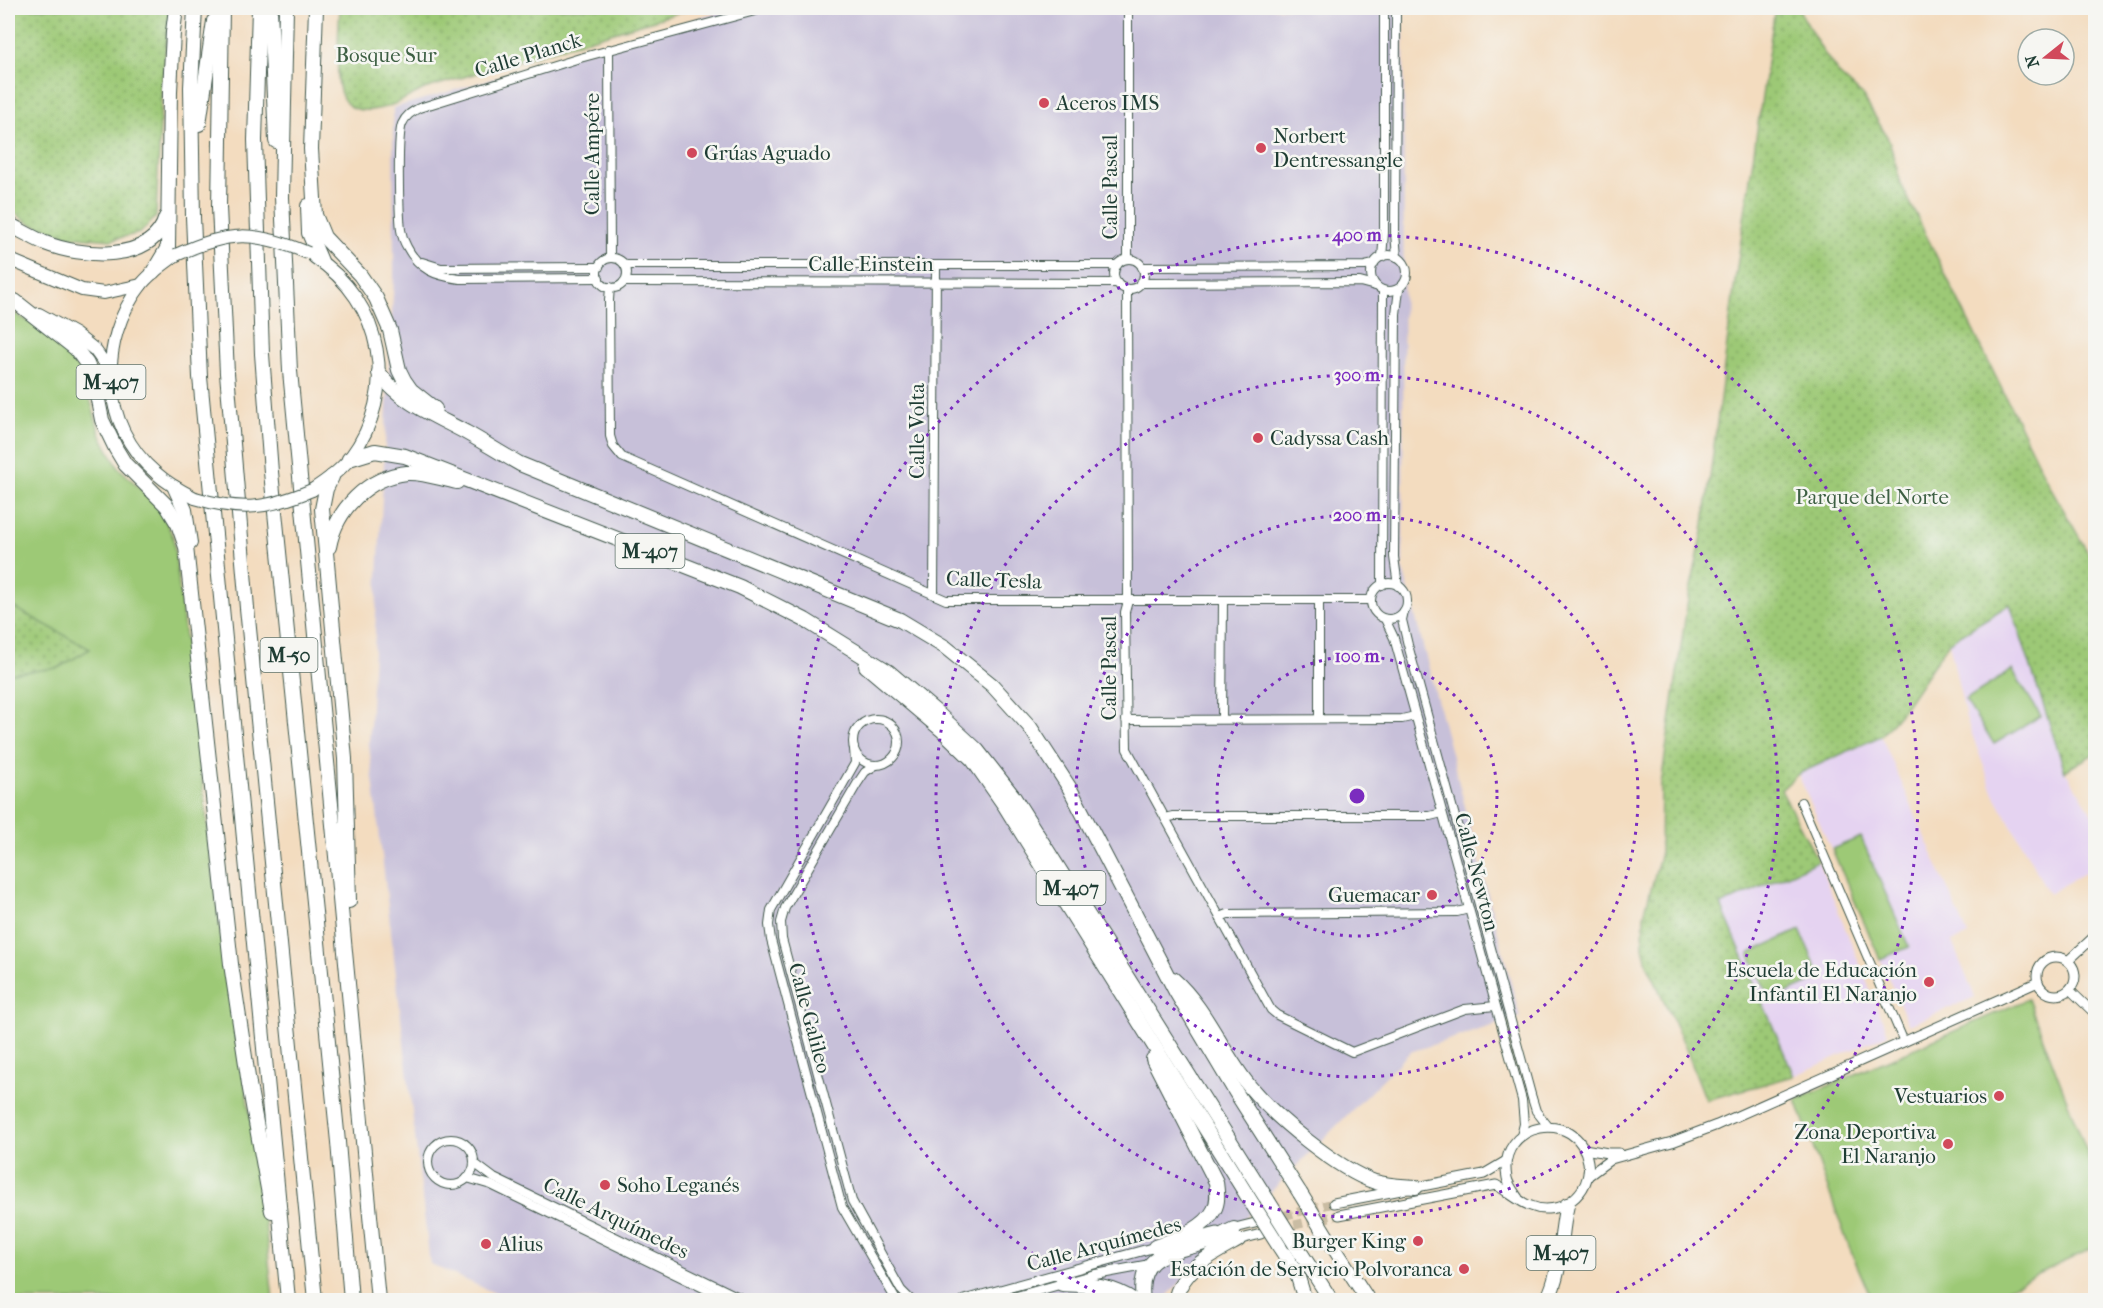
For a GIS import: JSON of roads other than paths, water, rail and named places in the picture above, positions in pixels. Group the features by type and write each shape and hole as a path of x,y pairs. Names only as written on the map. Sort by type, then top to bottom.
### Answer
{"highway":[{"path":"153,272 168,247 170,91 176,8"},
{"path":"195,8 191,87 193,217 200,377 287,1293"},
{"path":"193,217 199,120 217,8"},
{"name":"M-50","path":"222,8 219,207 227,373 247,608 315,1300"},
{"name":"M-50","path":"259,8 255,162 262,354 271,472 338,1142 351,1300"},
{"path":"270,8 275,131 282,197 289,359 298,472 378,1300"},
{"path":"282,197 286,8"},
{"path":"316,8 308,194 309,233 321,261"},
{"path":"311,149 315,215 324,237 360,275 376,298 390,330 399,370 404,380 419,397 468,433"},
{"path":"8,224 46,244 86,252 129,251 152,241 163,227 170,203"},
{"name":"M-407","path":"251,236 279,240 321,261 349,288 366,314 377,352 378,395 369,424 349,459 332,477 312,490 281,503 252,508 216,504 195,498 175,488 154,472 135,451 121,426 112,399 110,371 113,340 124,311 141,285 153,272 176,255 206,242 229,237 251,236"},
{"path":"8,259 82,290 104,293 141,285"},
{"path":"11,299 81,355 91,372 102,420 116,450 125,464 160,498 177,524 186,547 240,1031 287,1293"},
{"name":"M-407","path":"11,299 75,334 96,350 110,371"},
{"name":"M-407","path":"379,373 394,390 416,406 520,464 900,620 945,647 992,686 1030,727 1070,787 1164,971 1235,1091 1368,1300"},
{"name":"M-407","path":"349,459 375,451 405,456 740,587 817,628 889,672 928,705 976,750 1013,796 1330,1300"},
{"path":"326,555 334,529 344,510 361,492 377,482 406,473 419,473 492,489"},
{"path":"332,477 326,489 322,509 345,759 348,891 357,1001 354,1041"},
{"path":"175,488 188,521 200,665"},
{"name":"M-407","path":"817,628 890,685 973,760 1005,806 1314,1300"},
{"name":"M-407","path":"1164,971 1187,992 1250,1088 1278,1115 1311,1143 1358,1174 1375,1182 1416,1187"},
{"name":"M-407","path":"1135,1015 1169,1092 1216,1182 1218,1197 1214,1210 1206,1220 1192,1230 1155,1247"},
{"name":"M-407","path":"1547,1300 1554,1286 1561,1257 1567,1205"},
{"path":"1143,1300 1144,1276 1160,1255 1236,1234"},
{"path":"1175,1300 1185,1277 1236,1234"},
{"name":"M-407","path":"1297,1274 1305,1300"},
{"path":"1062,1284 1102,1286 1134,1300"}],"street":[{"name":"Calle Planck","path":"418,261 408,249 401,228 400,135 402,124 408,115 419,108 609,49 766,8"},
{"name":"Calle Pascal","path":"1128,8 1128,259"},
{"path":"1382,257 1384,234 1384,8"},
{"path":"1396,8 1395,233 1397,257"},
{"name":"Calle Ampére","path":"609,49 610,258"},
{"path":"1398,586 1394,557 1396,314 1399,289 1406,280 1407,274 1403,262 1397,257 1390,255 1382,257 1374,264 1371,272 1376,285 1383,291 1391,292 1399,289"},
{"path":"418,261 441,268 599,267 610,258 621,261 625,265 627,274 624,282 610,287 601,282 599,267"},
{"path":"1128,259 1136,261 1142,267 1144,275 1137,286 1127,289 1117,283 1114,274 1117,265 1128,259"},
{"path":"418,261 434,274 460,279 599,278"},
{"path":"1142,267 1365,266 1374,264"},
{"name":"Calle Einstein","path":"625,265 1117,265"},
{"name":"Calle Volta","path":"934,595 936,266"},
{"name":"Calle Einstein","path":"624,282 1117,283"},
{"path":"1140,283 1360,282 1376,285"},
{"name":"Calle Tesla","path":"610,287 610,436 613,446 622,457 945,600 1371,600"},
{"name":"Calle Pascal","path":"1127,289 1128,601 1125,612 1127,749 1271,1010 1352,1052 1465,1009 1496,1006"},
{"path":"1382,585 1383,291"},
{"path":"1386,584 1398,586 1407,599 1404,612 1395,618 1385,619 1377,615 1372,607 1373,592 1386,584"},
{"path":"1319,600 1319,719"},
{"path":"1222,719 1223,601"},
{"name":"Calle Newton","path":"1404,612 1402,620 1408,645 1532,1098 1536,1111 1548,1126"},
{"name":"Calle Newton","path":"1385,619 1394,638 1522,1101 1524,1124 1521,1136"},
{"path":"1126,720 1402,719 1415,716"},
{"path":"877,719 887,722 897,734 898,748 891,760 876,765 863,762 854,748 853,740 859,726 877,719"},
{"name":"Calle Galileo","path":"854,748 855,763 771,910 769,925 771,940 842,1207 896,1300"},
{"name":"Calle Galileo","path":"876,765 865,772 857,784 785,908 781,922 782,939 852,1201 901,1290 911,1300"},
{"path":"1801,802 1904,1042"},
{"path":"1165,818 1430,816 1442,813"},
{"path":"1220,917 1228,914 1457,912 1469,909"},
{"path":"2068,960 2096,935"},
{"path":"2055,956 2068,960 2075,969 2076,977 2070,990 2063,994 2051,995 2042,989 2038,982 2038,968 2044,961 2055,956"},
{"path":"1588,1176 1611,1158 1672,1142 1708,1128 2038,982"},
{"path":"2070,990 2096,1015"},
{"path":"1339,1215 1496,1185 1532,1207 1546,1210 1567,1205 1580,1194 1588,1176 1588,1163 1584,1149 1572,1135 1548,1126 1537,1127 1521,1136 1510,1149 1506,1161 1507,1179 1518,1198"},
{"name":"Calle Arquímedes","path":"728,1300 491,1185 467,1178 451,1185 436,1180 429,1168 429,1154 433,1147 443,1140 458,1140 472,1152 474,1163 494,1178 745,1300"},
{"path":"1584,1149 1627,1153"},
{"path":"1335,1203 1484,1174 1506,1161"},
{"path":"467,1178 474,1163"},
{"name":"Calle Arquímedes","path":"1236,1234 1255,1223"},
{"name":"Calle Arquímedes","path":"964,1300 1155,1247 1236,1234 1261,1234"},
{"name":"Calle Arquímedes","path":"1004,1300 1093,1275 1151,1264"}],"tunnel":[{"path":"1258,1222 1334,1203"},
{"path":"1281,1228 1339,1215"}],"place":[{"name":"Aceros IMS","path":"1044,103"},
{"name":"Norbert Dentressangle","path":"1261,148"},
{"name":"Grúas Aguado","path":"692,153"},
{"name":"Cadyssa Cash","path":"1258,438"},
{"name":"Guemacar","path":"1432,895"},
{"name":"Escuela de Educación Infantil El Naranjo","path":"1929,982"},
{"name":"Vestuarios","path":"1999,1096"},
{"name":"Zona Deportiva El Naranjo","path":"1948,1144"},
{"name":"Soho Leganés","path":"605,1185"},
{"name":"Burger King","path":"1418,1241"},
{"name":"Alius","path":"486,1244"},
{"name":"Estación de Servicio Polvoranca","path":"1464,1269"}],"park label":[{"name":"Bosque Sur","path":"386,55"},
{"name":"Parque del Norte","path":"1872,497"}]}
